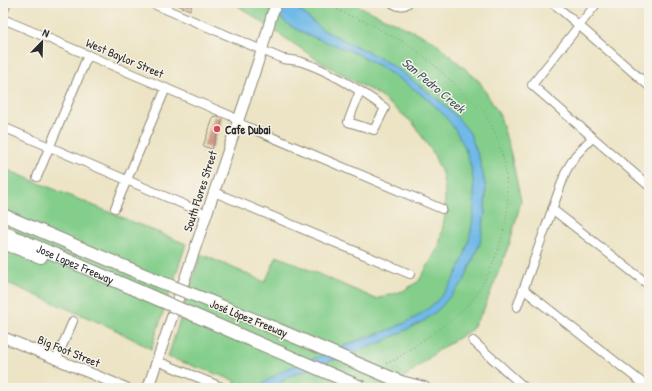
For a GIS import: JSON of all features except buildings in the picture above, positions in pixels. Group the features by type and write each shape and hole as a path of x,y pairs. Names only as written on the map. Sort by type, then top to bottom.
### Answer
{"highway":[{"path":"3,207 28,218 82,248"},
{"name":"Jose Lopez Freeway","path":"3,216 82,248"},
{"name":"Jose Lopez Freeway","path":"3,232 148,295"},
{"path":"3,243 148,295"},
{"name":"José López Freeway","path":"82,248 416,388"},
{"name":"José López Freeway","path":"148,295 363,388"},
{"path":"401,382 424,388"}],"main road":[{"name":"South Flores Street","path":"148,388 262,50 272,14 277,3"},
{"name":"Big Foot Street","path":"3,337 126,388"}],"street":[{"path":"3,12 7,3"},
{"path":"153,3 283,59 301,62 360,91 386,108 374,130 348,122 360,91"},
{"path":"392,3 398,6 406,5 408,3"},
{"path":"553,3 649,86"},
{"path":"597,3 578,25 532,85 649,186"},
{"name":"West Baylor Street","path":"3,19 231,116 244,126 442,209"},
{"path":"37,177 88,55"},
{"path":"115,208 166,88"},
{"path":"3,127 206,214"},
{"path":"517,307 571,161 592,138"},
{"path":"214,192 410,274"},
{"path":"552,209 649,285"},
{"path":"523,289 649,388"},
{"path":"56,360 73,320"},
{"path":"473,341 525,388"},
{"path":"157,361 205,384 224,388"}],"green space":[{"path":"234,3 352,3 432,40 479,81 500,116 511,154 521,201 510,242 484,309 472,329 439,350 391,388 232,388 236,381 168,357 201,254 265,282 277,256 376,299 403,291 419,281 439,246 445,216 445,189 442,173 433,153 413,123 379,95 319,61"},
{"path":"3,168 186,244 151,349 112,328 3,281"}],"water":[{"path":"266,3 291,3 323,30 378,57 399,70 441,102 458,118 470,133 480,161 486,188 485,214 480,243 464,281 439,309 424,321 382,342 288,377 273,388 255,388 284,370 412,320 433,304 445,292 462,262 468,245 474,210 473,177 469,161 458,134 439,110 415,90 372,62 349,50 322,41 297,30 283,20"}],"place":[{"name":"Cafe Dubai","path":"217,129"}],"water label":[{"name":"San Pedro Creek","path":"434,85"}]}
